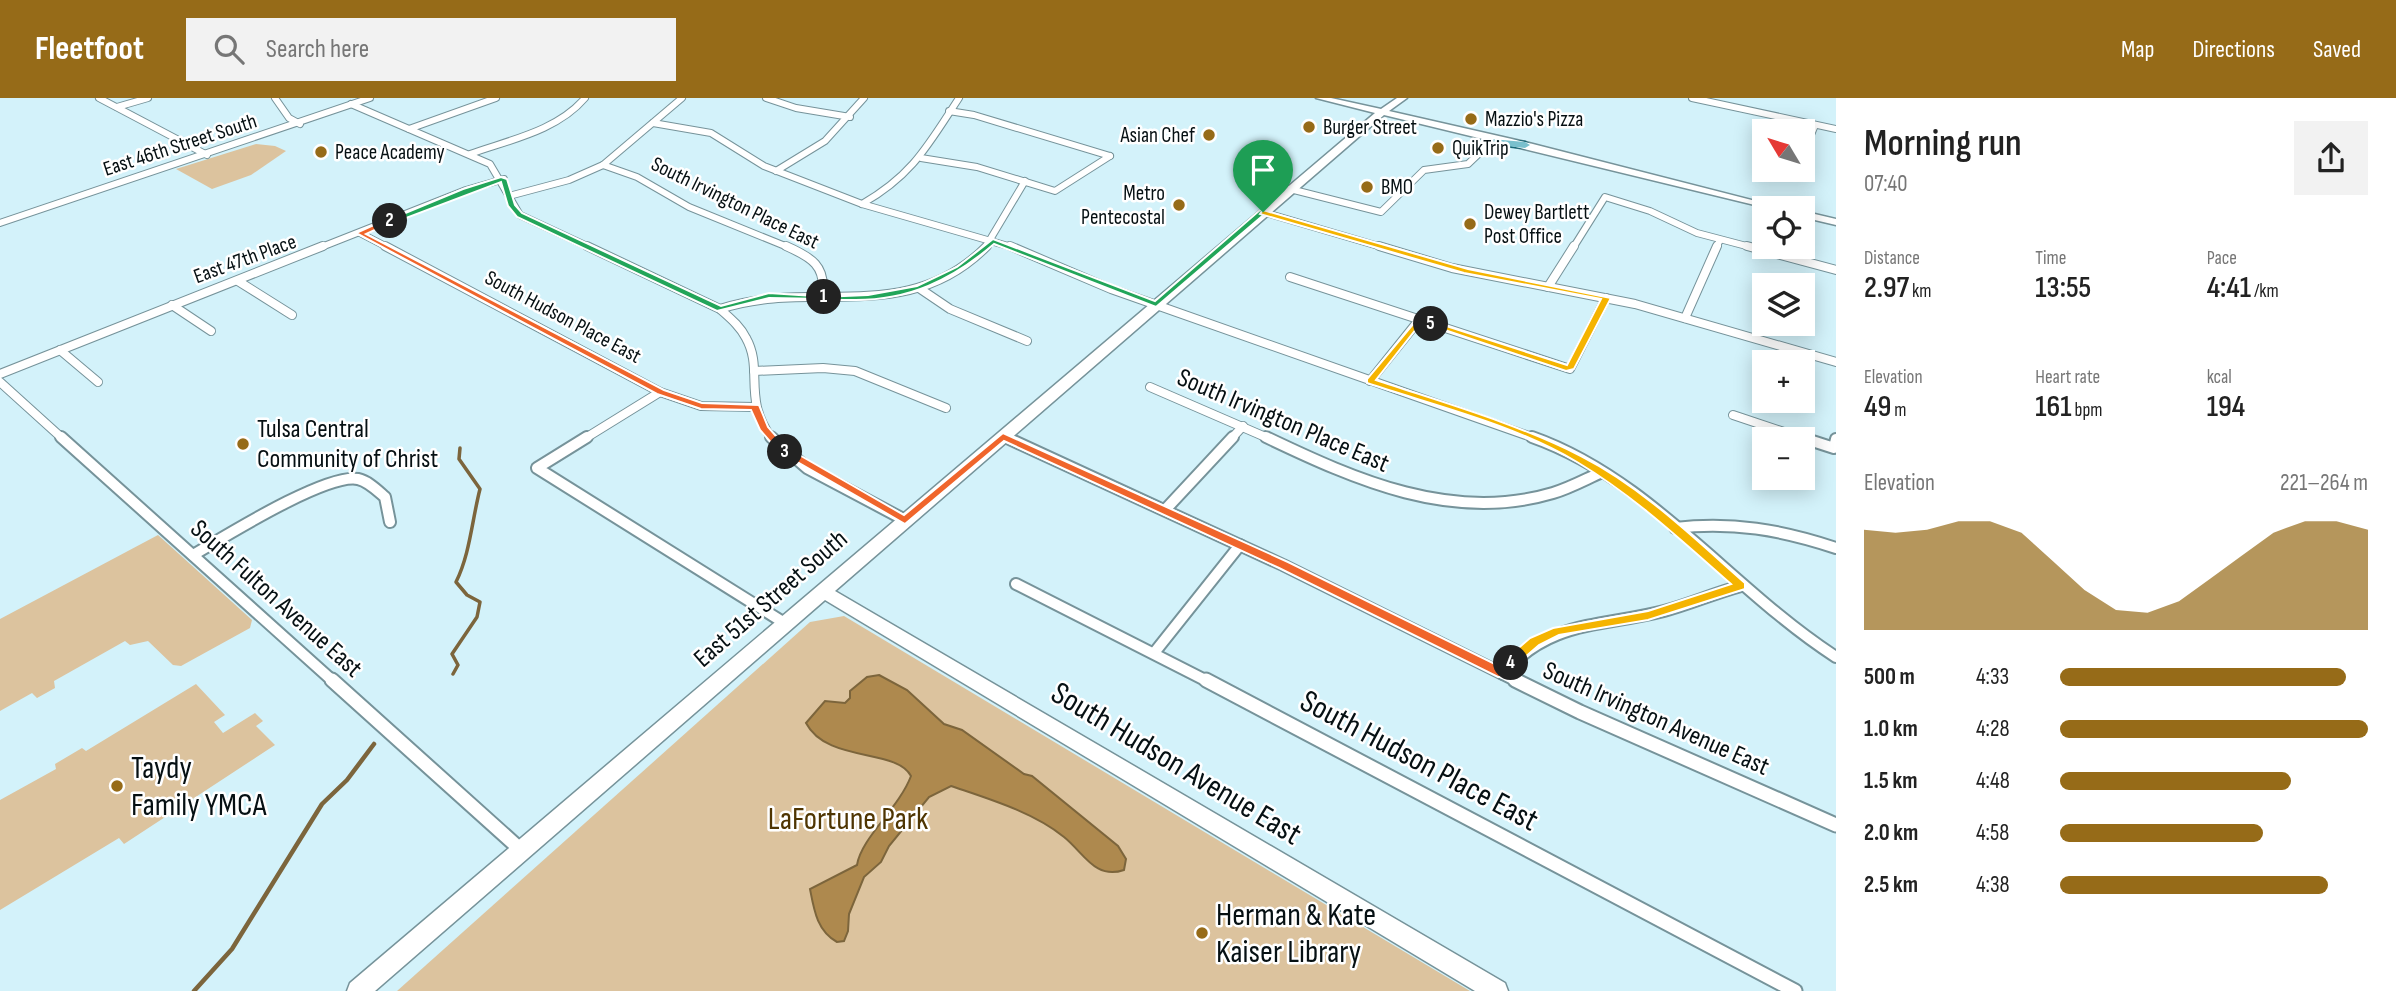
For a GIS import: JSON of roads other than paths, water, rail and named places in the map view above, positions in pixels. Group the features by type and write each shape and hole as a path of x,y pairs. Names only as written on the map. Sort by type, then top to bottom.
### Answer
{"main road":[{"path":"1320,98 1525,145 1752,202"},
{"name":"East 51st Street South","path":"1379,112 1378,105 1387,98"},
{"name":"East 51st Street South","path":"358,991 1379,112 1391,108 1403,98"},
{"path":"1379,112 1491,142 1670,182"},
{"path":"1491,142 1525,145"},
{"path":"1815,217 1836,222"},
{"name":"South Hudson Avenue East","path":"823,591 1497,991"}],"street":[{"path":"99,98 207,155"},
{"path":"117,107 148,98"},
{"path":"275,98 289,118 300,124"},
{"name":"East 46th Street South","path":"0,223 300,124 370,98"},
{"path":"409,129 496,98"},
{"path":"470,154 562,118 578,107 585,98"},
{"path":"509,196 569,180 603,165 682,98"},
{"path":"766,98 796,108 850,117"},
{"path":"776,171 823,145 864,98"},
{"path":"862,204 898,181 921,158 959,98"},
{"path":"1692,98 1788,119"},
{"path":"351,104 490,164 504,179 512,206 529,220 720,309 746,332 751,344 755,407 772,439 799,462 905,520"},
{"path":"921,158 961,163 1055,191 1110,156 974,115 949,111"},
{"path":"653,123 711,133 751,160 862,204 918,223 993,241 1156,305 1519,431 1602,472 1675,528 1787,624 1836,657"},
{"path":"1815,125 1836,130"},
{"path":"1290,189 1378,212 1387,209 1424,170 1468,164 1491,142"},
{"name":"South Irvington Place East","path":"603,165 636,177 689,207 807,256 823,270 825,279 822,296"},
{"name":"East 47th Place","path":"0,374 466,190 504,179"},
{"path":"720,309 769,295 868,298 919,288 960,269 993,241 1025,181"},
{"path":"1548,287 1605,197 1641,208 1689,230 1752,246"},
{"path":"1263,212 1445,266 1606,298 1836,362"},
{"name":"South Hudson Place East","path":"360,233 660,392 701,406 755,407"},
{"path":"1685,318 1720,240"},
{"path":"1802,259 1836,270"},
{"path":"1290,278 1570,369 1606,298"},
{"path":"238,281 292,315"},
{"path":"919,288 950,309 1027,341"},
{"path":"172,305 211,331"},
{"path":"1370,381 1419,320"},
{"path":"60,350 98,382"},
{"path":"754,371 823,368 855,371 946,408"},
{"name":"South Fulton Avenue East","path":"0,382 522,850"},
{"name":"South Irvington Place East","path":"1150,387 1243,426 1364,483 1451,502 1527,502 1573,488 1602,472"},
{"path":"660,392 537,468 786,624"},
{"path":"1733,415 1834,448 1836,439"},
{"path":"1165,510 1243,426"},
{"name":"South Irvington Avenue East","path":"1003,436 1240,545 1608,725 1836,825"},
{"path":"193,555 307,493 340,479 357,478 385,497 390,522"},
{"path":"1675,528 1706,523 1742,524 1791,533 1836,548"},
{"path":"1154,653 1240,545"},
{"name":"South Hudson Place East","path":"1016,584 1154,653 1795,991"},
{"path":"1503,674 1518,654 1544,636 1572,627 1664,611 1741,586"}],"waterway":[{"path":"453,674 458,665 452,654 477,617 480,602 467,595 456,582 468,548 480,489 459,459 460,448"},
{"path":"194,991 232,949 322,804 347,780 374,744"}],"place":[{"name":"Mazzio's Pizza","path":"1471,119"},
{"name":"Burger Street","path":"1309,127"},
{"name":"Asian Chef","path":"1209,135"},
{"name":"QuikTrip","path":"1438,148"},
{"name":"Peace Academy","path":"321,152"},
{"name":"BMO","path":"1367,187"},
{"name":"Metro Pentecostal","path":"1179,205"},
{"name":"Dewey Bartlett Post Office","path":"1470,224"},
{"name":"Tulsa Central Community of Christ","path":"243,444"},
{"name":"Taydy Family YMCA","path":"117,786"},
{"name":"Herman & Kate Kaiser Library","path":"1202,933"}],"park label":[{"name":"LaFortune Park","path":"848,819"}]}
